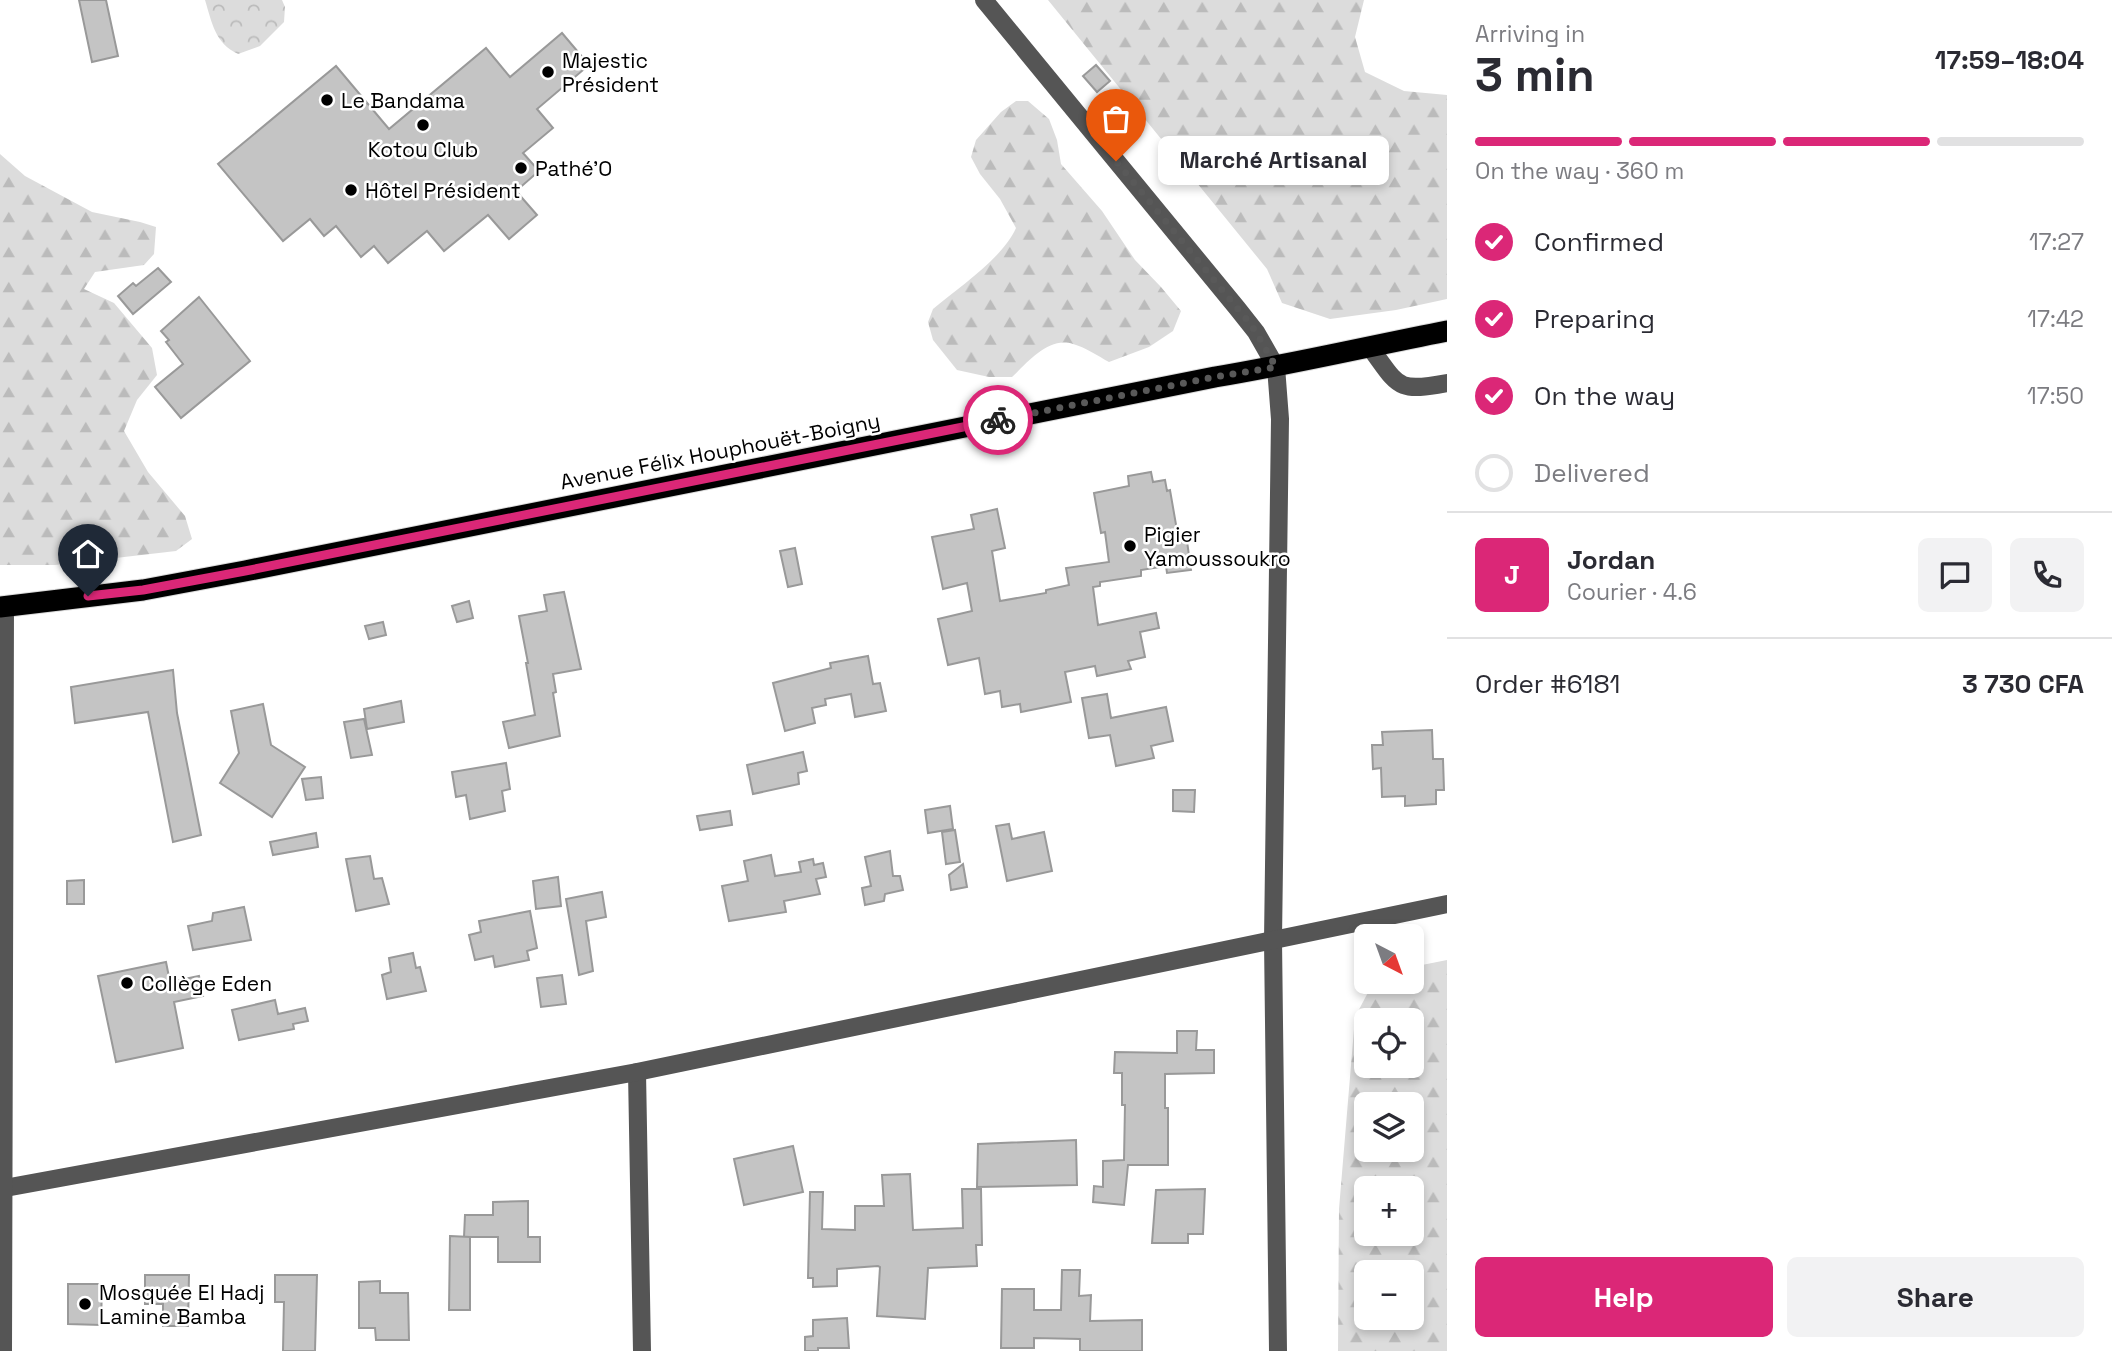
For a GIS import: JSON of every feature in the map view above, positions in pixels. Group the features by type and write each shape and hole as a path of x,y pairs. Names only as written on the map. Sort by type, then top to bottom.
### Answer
{"highway":[{"name":"Avenue Félix Houphouët-Boigny","path":"3,607 143,590 232,573 1447,331"}],"street":[{"path":"984,0 1237,308 1256,332 1276,367 1280,419 1273,940 1278,1351"},
{"path":"1369,346 1397,384 1416,389 1447,383"},
{"path":"3,607 4,1351"},
{"path":"3,1189 637,1072 1447,904"},
{"path":"637,1072 642,1351"}],"green space":[{"path":"205,0 282,0 285,7 284,22 260,46 238,54 219,38"},
{"path":"1048,0 1364,0 1355,37 1365,72 1404,91 1447,95 1447,299 1396,310 1330,319 1282,303 1267,269"},
{"path":"1016,101 1028,101 1049,119 1057,140 1061,164 1102,211 1135,260 1181,311 1173,331 1149,347 1109,362 1078,345 1056,344 1032,358 1012,377 989,377 957,370 933,340 928,322 933,309 991,261 1016,228 971,157 976,140 1001,112"},
{"path":"0,154 25,176 92,212 156,227 154,254 144,265 95,272 84,289 114,303 152,348 157,375 137,400 124,431 148,472 185,516 192,539 176,551 55,565 0,565"},
{"path":"1447,960 1447,1351 1338,1351 1339,1209 1354,1029 1354,1078 1424,1078 1424,1008 1360,1008 1367,994 1424,994 1424,965"}],"building":[{"path":"79,0 106,0 118,56 92,62"},
{"path":"562,33 589,65 537,109 553,128 523,153 539,171 516,191 537,215 509,239 488,215 444,251 427,231 388,263 374,246 361,257 336,226 324,236 310,219 283,241 218,164 336,66 389,129 486,48 510,77"},
{"path":"1096,65 1110,81 1097,92 1083,76"},
{"path":"158,268 171,282 133,314 118,296 133,283 136,286"},
{"path":"199,297 250,361 181,418 155,387 183,364 161,331"},
{"path":"1151,472 1153,482 1165,480 1167,491 1170,490 1179,542 1187,541 1191,570 1167,573 1166,566 1141,570 1141,576 1100,582 1100,586 1093,587 1098,625 1156,613 1159,628 1140,632 1145,657 1128,661 1131,669 1097,676 1095,666 1065,672 1071,702 1021,712 1020,704 1002,707 1000,691 985,694 979,658 948,665 938,619 972,611 967,583 943,589 932,537 974,529 971,515 997,509 1005,548 992,551 1000,601 1046,593 1046,590 1069,585 1066,568 1109,562 1105,532 1101,533 1094,493 1129,486 1128,476"},
{"path":"795,548 802,584 788,587 780,551"},
{"path":"564,592 581,669 553,674 556,692 553,693 560,736 509,748 503,722 535,715 519,616 547,611 544,595"},
{"path":"469,601 473,618 457,622 452,606"},
{"path":"383,622 386,635 369,639 365,626"},
{"path":"868,656 873,684 880,683 886,711 855,717 851,694 825,699 826,705 812,708 815,723 785,731 773,683 831,668 830,663"},
{"path":"173,670 177,713 201,835 173,842 148,712 75,723 71,687"},
{"path":"1107,694 1111,718 1166,707 1173,741 1151,746 1154,758 1116,766 1110,735 1089,738 1082,698"},
{"path":"401,701 404,722 367,729 364,709"},
{"path":"263,704 271,745 305,767 272,817 220,783 239,753 231,711"},
{"path":"364,719 372,755 351,758 344,722"},
{"path":"1432,730 1433,759 1443,759 1444,790 1436,790 1436,804 1405,806 1405,796 1382,797 1381,768 1373,769 1372,745 1383,745 1382,732"},
{"path":"803,752 807,771 798,773 799,784 753,794 747,765"},
{"path":"506,763 510,789 502,791 505,811 470,819 466,795 456,797 452,772"},
{"path":"321,777 323,798 306,800 302,779"},
{"path":"1173,790 1195,790 1194,812 1173,811"},
{"path":"950,806 953,829 928,833 925,810"},
{"path":"730,811 732,825 700,830 697,816"},
{"path":"1009,824 1012,839 1044,832 1052,871 1007,881 996,826"},
{"path":"955,830 960,862 946,864 942,832"},
{"path":"316,833 318,847 273,855 270,842"},
{"path":"890,851 893,876 900,876 903,890 885,894 884,901 865,905 862,888 871,886 865,857"},
{"path":"771,855 775,876 801,872 799,862 813,859 814,865 823,863 826,877 816,879 820,894 784,901 786,912 729,921 722,886 748,881 744,861"},
{"path":"370,856 374,879 382,878 389,904 356,911 346,859"},
{"path":"963,864 967,887 951,890 949,875"},
{"path":"558,877 561,906 536,909 533,881"},
{"path":"84,880 84,904 67,904 67,881"},
{"path":"602,892 606,917 586,921 593,971 579,975 566,899"},
{"path":"244,907 251,940 193,950 188,926 212,921 213,913"},
{"path":"530,911 537,948 527,951 529,960 495,967 493,956 475,960 469,935 481,932 479,921"},
{"path":"413,953 426,991 387,999 382,975 391,972 389,958"},
{"path":"166,962 170,982 199,976 203,996 174,1002 183,1048 116,1062 98,976"},
{"path":"562,975 566,1004 541,1007 537,978"},
{"path":"275,1000 278,1014 305,1008 308,1021 293,1024 294,1029 239,1040 232,1010"},
{"path":"1177,1031 1197,1031 1196,1050 1214,1050 1214,1073 1165,1074 1168,1165 1128,1165 1124,1205 1093,1202 1094,1186 1103,1187 1103,1161 1124,1160 1125,1105 1122,1105 1122,1073 1114,1073 1115,1052 1177,1053"},
{"path":"1076,1140 1077,1185 977,1187 978,1144"},
{"path":"793,1146 803,1192 744,1205 734,1159"},
{"path":"910,1174 913,1230 963,1228 962,1189 981,1189 982,1245 976,1245 977,1266 928,1268 925,1319 877,1316 878,1266 837,1269 837,1286 813,1287 813,1278 808,1278 810,1192 823,1192 822,1229 855,1230 855,1206 884,1206 882,1175"},
{"path":"1205,1189 1203,1234 1188,1234 1188,1243 1152,1243 1156,1190"},
{"path":"528,1201 528,1237 540,1237 540,1262 498,1262 498,1237 464,1237 465,1215 493,1215 493,1202"},
{"path":"450,1236 470,1237 470,1310 449,1310"},
{"path":"1062,1270 1080,1270 1079,1296 1091,1295 1090,1321 1142,1320 1142,1351 1080,1351 1080,1339 1034,1338 1034,1348 1001,1348 1002,1289 1034,1289 1034,1310 1061,1310"},
{"path":"145,1275 189,1275 188,1326 163,1326 163,1304 145,1304"},
{"path":"275,1275 317,1275 315,1351 283,1351 284,1302 275,1302"},
{"path":"380,1281 380,1293 408,1293 409,1340 376,1340 375,1328 359,1328 359,1282"},
{"name":"Mosquée El Hadj Lamine Bamba","path":"68,1284 102,1284 101,1325 68,1324"},
{"path":"847,1318 849,1348 818,1348 818,1351 805,1351 805,1337 813,1336 813,1320"}],"way so far":[{"path":"998,420 1276,367 1247,320 1116,161"}],"place":[{"name":"Majestic Président","path":"548,72"},
{"name":"Le Bandama","path":"327,100"},
{"name":"Kotou Club","path":"423,125"},
{"name":"Marché Artisanal","path":"1116,161"},
{"name":"Pathé'O","path":"521,168"},
{"name":"Hôtel Président","path":"351,190"},
{"name":"Pigier Yamoussoukro","path":"1130,546"},
{"name":"Collège Eden","path":"127,983"},
{"name":"Mosquée El Hadj Lamine Bamba","path":"85,1304"}],"route":[{"path":"88,596 143,590 245,571 998,420"}]}
